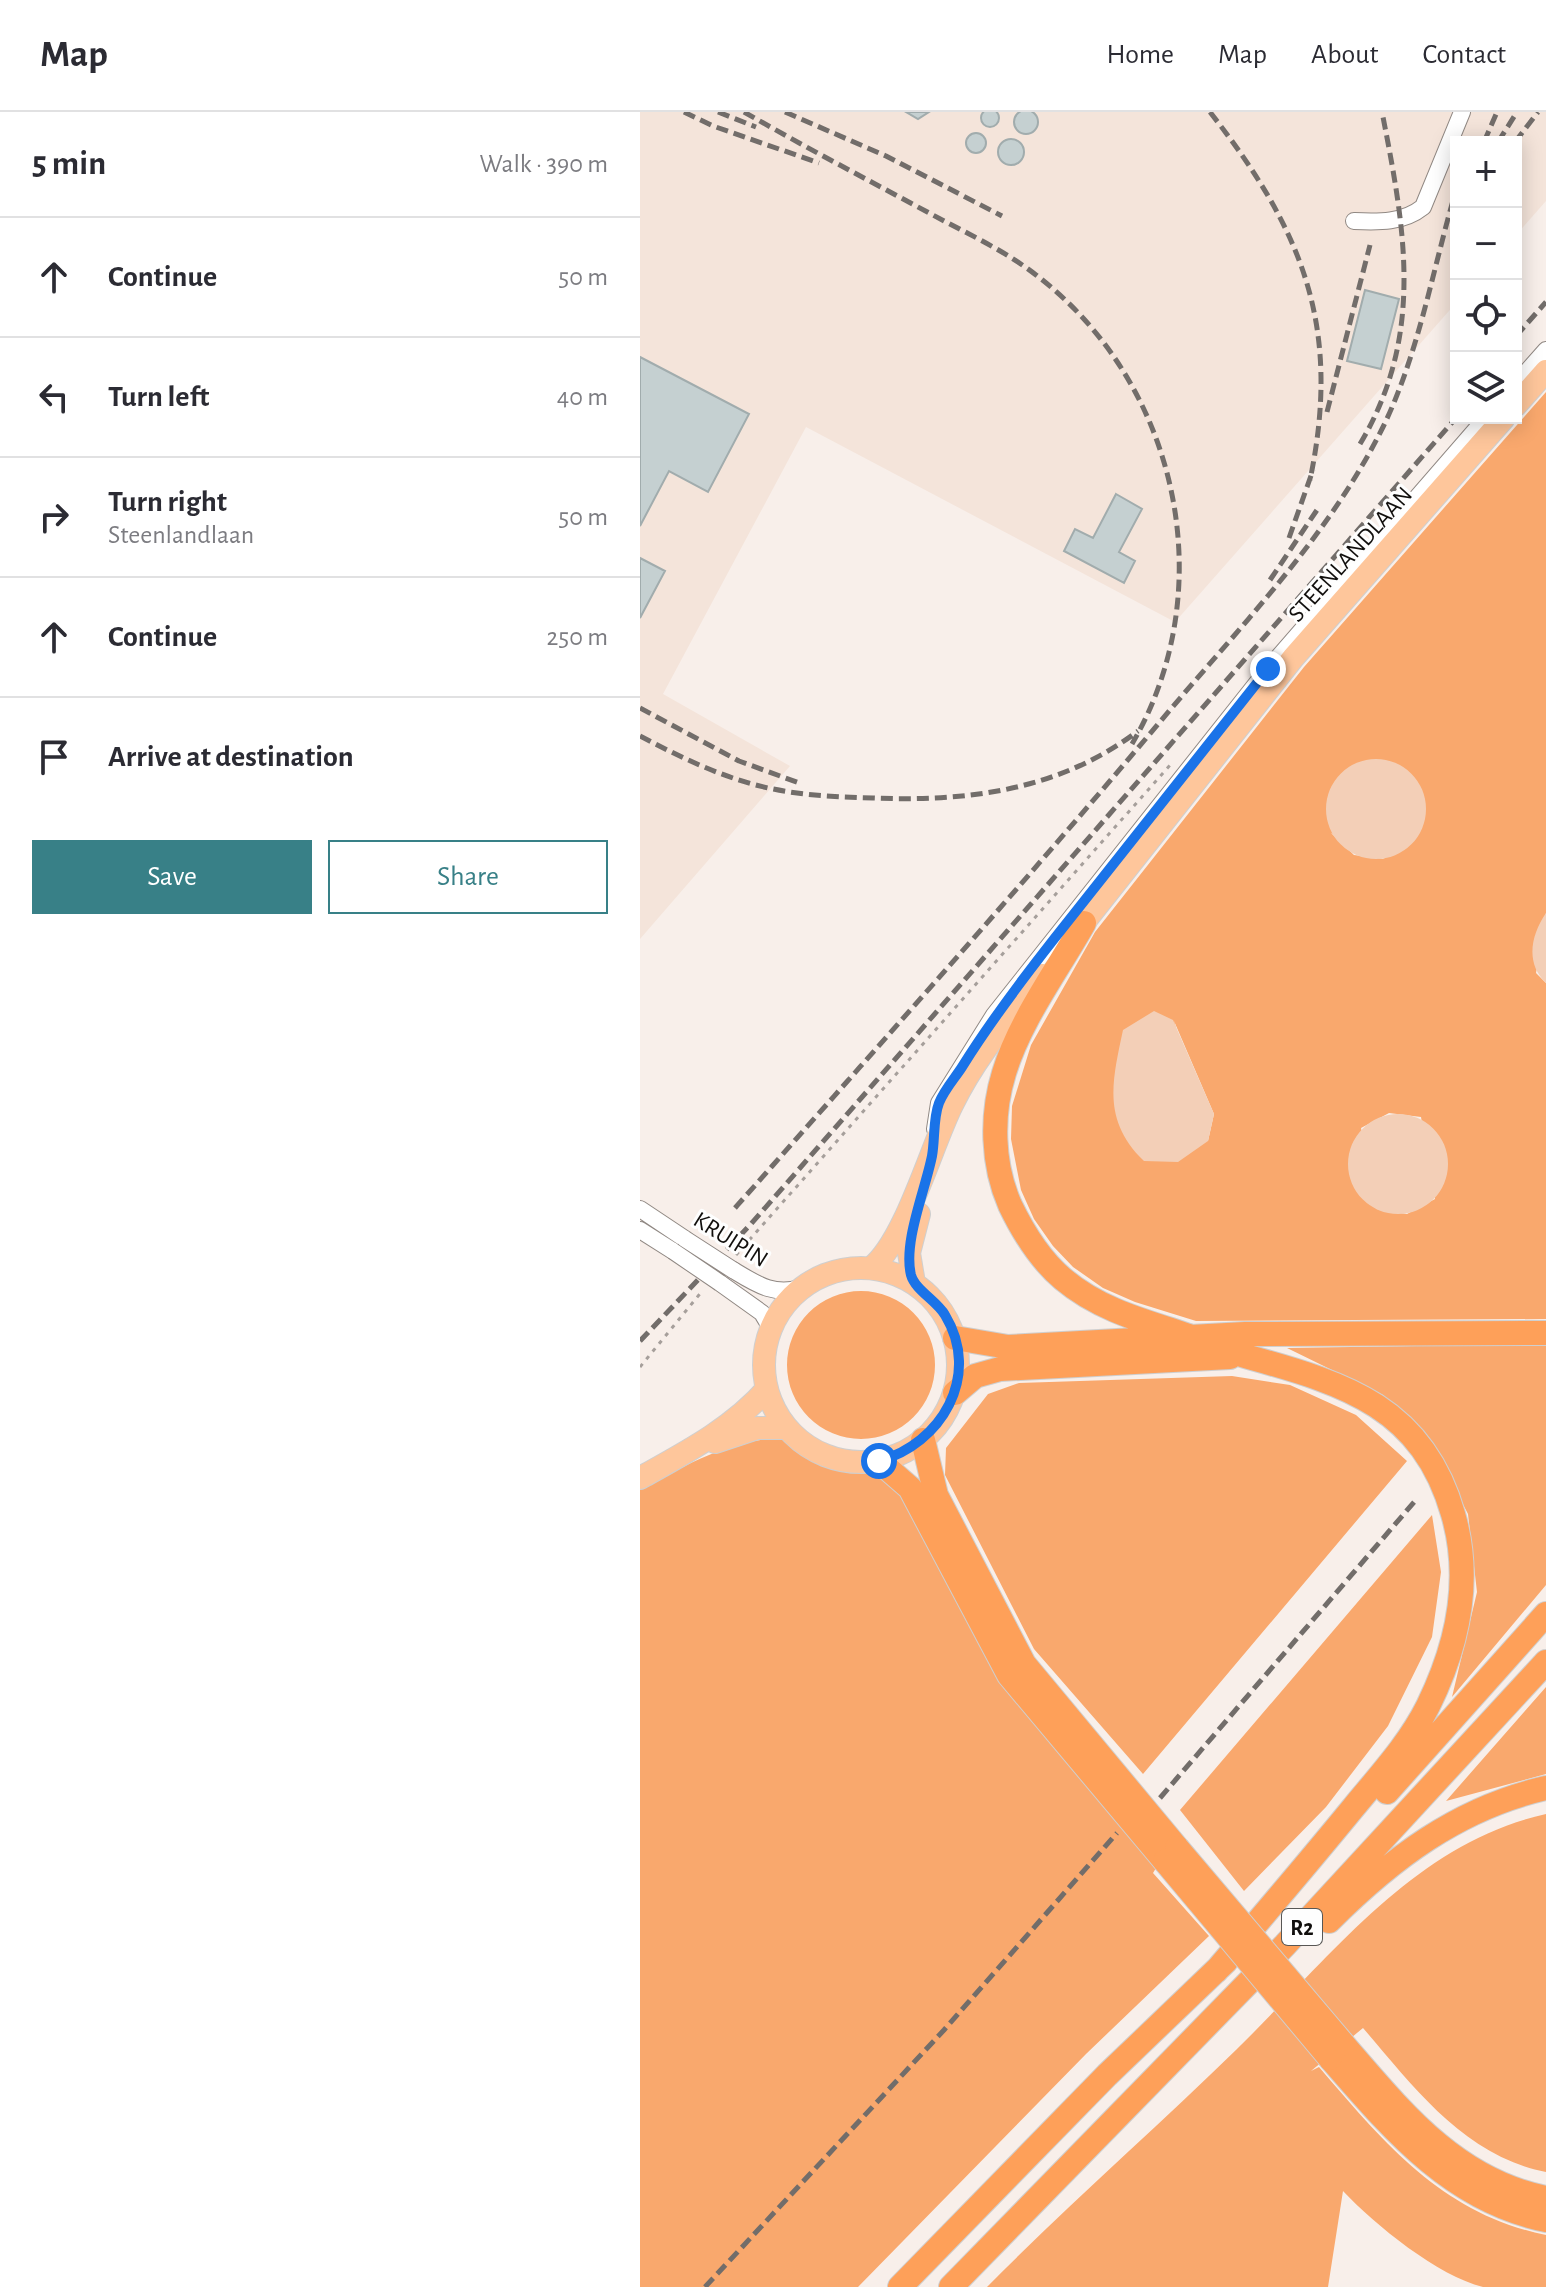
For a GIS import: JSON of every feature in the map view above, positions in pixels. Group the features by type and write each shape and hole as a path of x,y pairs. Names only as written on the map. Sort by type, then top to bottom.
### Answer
{"highway":[{"path":"1084,923 1017,1038 997,1104 998,1167 1020,1226 1040,1256 1063,1279 1096,1302 1252,1358 1286,1365 1345,1387 1376,1405 1406,1431 1447,1492 1462,1560 1462,1592 1456,1632 1444,1670 1407,1743 1216,1971"},
{"path":"955,1338 1008,1347 1191,1336 1546,1333"},
{"path":"955,1393 975,1376 1000,1369 1216,1356 1252,1358"},
{"path":"923,1440 936,1495 1024,1664 1171,1855"},
{"path":"879,1461 910,1488 1009,1675 1171,1855 1337,2051 1448,2154 1484,2177 1519,2193 1546,2198"},
{"name":"R2","path":"900,2287 1345,1838 1546,1614"},
{"name":"R2","path":"951,2287 1285,1945 1546,1662"},
{"path":"1052,2185 1218,2032 1400,1855 1443,1826 1519,1794 1546,1788"},
{"path":"1337,2051 1377,2112 1438,2170 1477,2196 1515,2214 1546,2220"}],"main road":[{"path":"1522,398 1546,371"},
{"name":"STEENLANDLAAN","path":"871,1268 896,1239 951,1106 976,1061 1293,658 1499,424"},
{"name":"STEENLANDLAAN","path":"914,1283 909,1253 932,1154"},
{"path":"871,1268 914,1283 932,1298 946,1316 955,1338 959,1375 943,1419 923,1440 879,1461 858,1462 829,1456 802,1442 787,1428 767,1389 765,1358 771,1328 790,1299 803,1287 842,1269 871,1268"},
{"path":"640,1478 691,1450 745,1411 767,1389"},
{"path":"691,1450 757,1428 787,1428"}],"street":[{"path":"1354,221 1382,222 1413,214 1423,207 1462,112"},
{"path":"1522,377 1546,350"},
{"path":"932,1154 939,1103 994,1015 1268,669 1481,424"},
{"name":"KRUIPIN","path":"640,1209 769,1290 785,1292 803,1287"},
{"name":"KRUIPIN","path":"640,1230 673,1251 714,1284 762,1313 771,1328"}],"path":[{"path":"730,1266 1174,760"},
{"path":"640,1367 714,1284"}],"shaded area":[{"path":"640,112 1546,112 1546,201 1522,228 1522,136 1450,136 1450,310 1175,622 806,427 663,694 790,766 640,939"},
{"path":"1546,392 1546,913 1536,973 1546,983 1546,1319 1196,1321 1135,1302 1103,1288 1073,1267 1034,1219 1021,1190 1011,1139 1012,1106 1031,1045 1095,932 1304,667 1518,424 1522,424 1522,419","holes":["1331,833 1385,859 1354,855","1174,1021 1214,1114 1208,1141","1389,1113 1421,1117 1435,1199 1407,1214 1376,1209 1361,1128"]},
{"path":"1376,759 1395,763 1411,774 1422,790 1426,809 1422,828 1411,844 1395,855 1376,859 1357,855 1341,844 1330,828 1326,809 1330,790 1341,774 1357,763"},
{"path":"1546,913 1546,983 1535,967 1532,949"},
{"path":"1154,1011 1173,1020 1214,1114 1208,1141 1178,1162 1144,1161 1121,1131 1116,1115 1114,1083 1123,1030"},
{"path":"1398,1114 1417,1118 1433,1129 1444,1145 1448,1164 1444,1183 1433,1199 1417,1210 1398,1214 1379,1210 1363,1199 1352,1183 1348,1164 1352,1145 1363,1129 1379,1118"},
{"path":"861,1291 889,1296 913,1313 930,1337 935,1365 930,1393 913,1417 889,1434 861,1439 833,1434 809,1417 792,1393 787,1365 792,1337 809,1313 833,1296"},
{"path":"1546,1344 1546,1585 1452,1697 1477,1592 1468,1514 1432,1444 1383,1395 1287,1348"},
{"path":"1232,1376 1290,1385 1356,1415 1407,1461 1143,1774 1034,1649 945,1475 946,1448 988,1394 1019,1383"},
{"path":"782,1438 814,1462 836,1470 875,1472 901,1495 1156,1868 1153,1873 1209,1936 1086,2054 858,2287 640,2287 640,1490 691,1463 726,1449 744,1443"},
{"path":"1432,1515 1441,1572 1432,1637 1388,1726 1326,1807 1244,1891 1180,1810"},
{"path":"1546,1687 1546,1774 1446,1801"},
{"path":"1546,1814 1546,2172 1517,2164 1466,2135 1422,2095 1363,2028 1311,2071 1319,2067 1393,2148 1446,2193 1476,2211 1509,2225 1546,2235 1546,2287 1483,2287 1465,2281 1408,2248 1343,2191 1328,2287 987,2287 1237,2049 1376,1909 1414,1877 1455,1850 1499,1829"}],"building":[{"path":"990,109 999,118 990,127 981,118"},
{"path":"1026,110 1035,113 1038,122 1035,131 1026,134 1017,131 1014,122 1017,113"},
{"path":"906,112 929,112 918,119"},
{"path":"976,133 983,136 986,143 983,150 976,153 969,150 966,143 969,136"},
{"path":"1011,139 1020,143 1024,152 1020,161 1011,165 1002,161 998,152 1002,143"},
{"path":"1365,290 1399,299 1381,369 1347,361"},
{"path":"640,357 749,414 708,492 669,471 640,526"},
{"path":"1116,494 1142,509 1119,552 1135,561 1124,583 1064,551 1075,529 1093,538"},
{"path":"640,558 665,571 640,618"}],"railway":[{"path":"684,112 713,126 819,163"},
{"path":"718,112 756,127"},
{"path":"744,112 1024,266 1085,320 1124,372 1153,430 1171,492 1179,556 1175,620 1160,683 1132,744"},
{"path":"785,112 886,156 1002,216"},
{"path":"1210,112 1269,198 1291,240 1307,283 1317,328 1321,375 1319,425 1310,480"},
{"path":"1360,444 1381,403 1394,363 1402,322 1402,240 1382,112"},
{"path":"1487,136 1497,112"},
{"path":"1502,136 1517,112"},
{"path":"1520,136 1538,112"},
{"path":"735,1208 1117,773 1285,575 1338,504 1362,466 1396,399 1416,340 1451,208"},
{"path":"1327,412 1370,245"},
{"path":"1522,329 1546,302"},
{"path":"640,1341 751,1224 1451,424"},
{"path":"1289,538 1313,470"},
{"path":"1270,580 1319,507"},
{"path":"640,708 739,761 802,784"},
{"path":"640,736 709,769 767,788 827,796 908,799 978,794 1045,779 1077,767 1138,731"},
{"path":"1160,1798 1415,1501"},
{"path":"705,2287 944,2030 1117,1833"}],"route":[{"path":"879,1461 910,1449 934,1430 950,1406 959,1375 959,1356 946,1316 932,1298 914,1283 910,1272 911,1240 924,1195 939,1103 994,1015 1268,669"}]}
